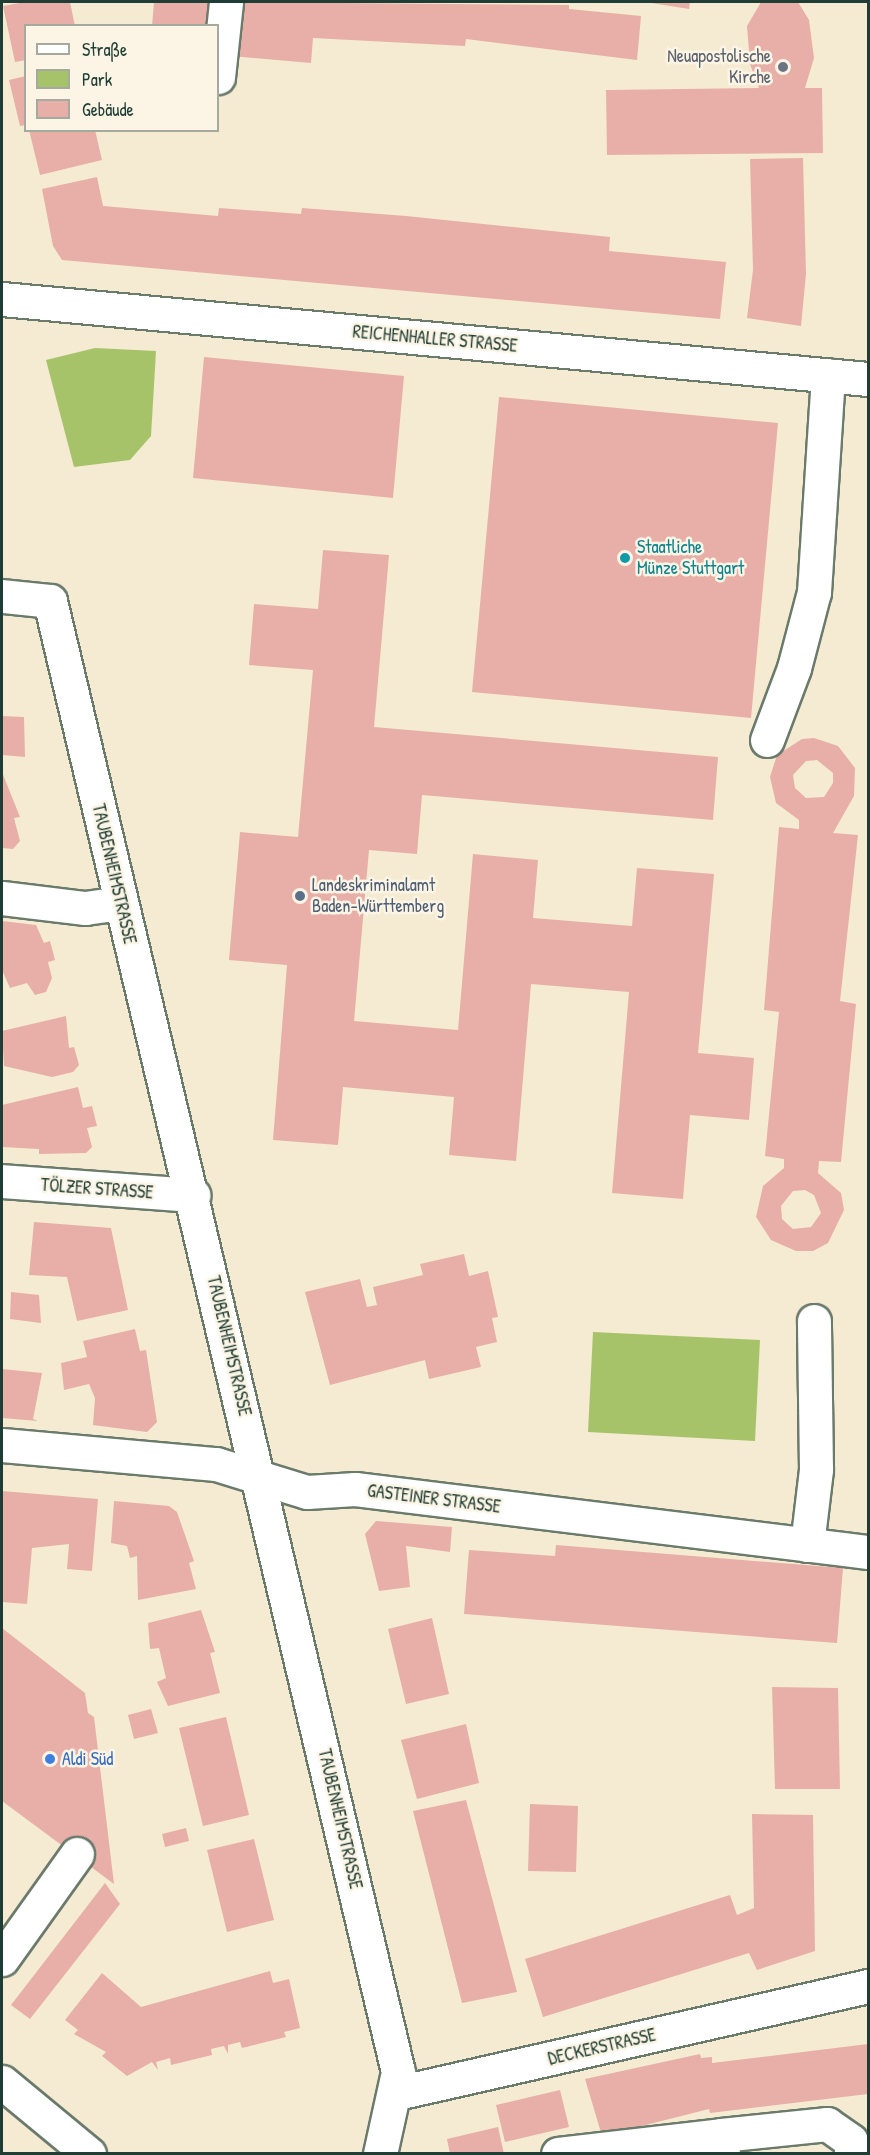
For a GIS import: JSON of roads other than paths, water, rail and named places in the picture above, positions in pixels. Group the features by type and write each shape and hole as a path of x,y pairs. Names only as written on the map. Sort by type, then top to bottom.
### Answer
{"street":[{"path":"219,68 226,2"},
{"name":"REICHENHALLER STRASSE","path":"2,299 868,379"},
{"path":"767,740 794,668 814,592 828,375"},
{"name":"TAUBENHEIMSTRASSE","path":"2,596 50,601 120,903 261,1479 398,2072 397,2092"},
{"path":"2,898 85,908 120,903"},
{"name":"TÖLZER STRASSE","path":"2,1181 111,1191 193,1195"},
{"path":"807,1545 816,1469 814,1321"},
{"name":"GASTEINER STRASSE","path":"2,1445 216,1464 307,1492 355,1489 868,1552"},
{"path":"2,1959 77,1854"},
{"name":"DECKERSTRASSE","path":"397,2092 868,1986"},
{"path":"2,2082 89,2154"},
{"path":"380,2154 397,2092"},
{"path":"558,2154 722,2144 827,2124 851,2140 852,2154"}],"place":[{"name":"Neuapostolische Kirche","path":"783,67"},
{"name":"Staatliche Münze Stuttgart","path":"625,558"},
{"name":"Landeskriminalamt Baden-Württemberg","path":"300,896"},
{"name":"Aldi Süd","path":"50,1759"}]}
